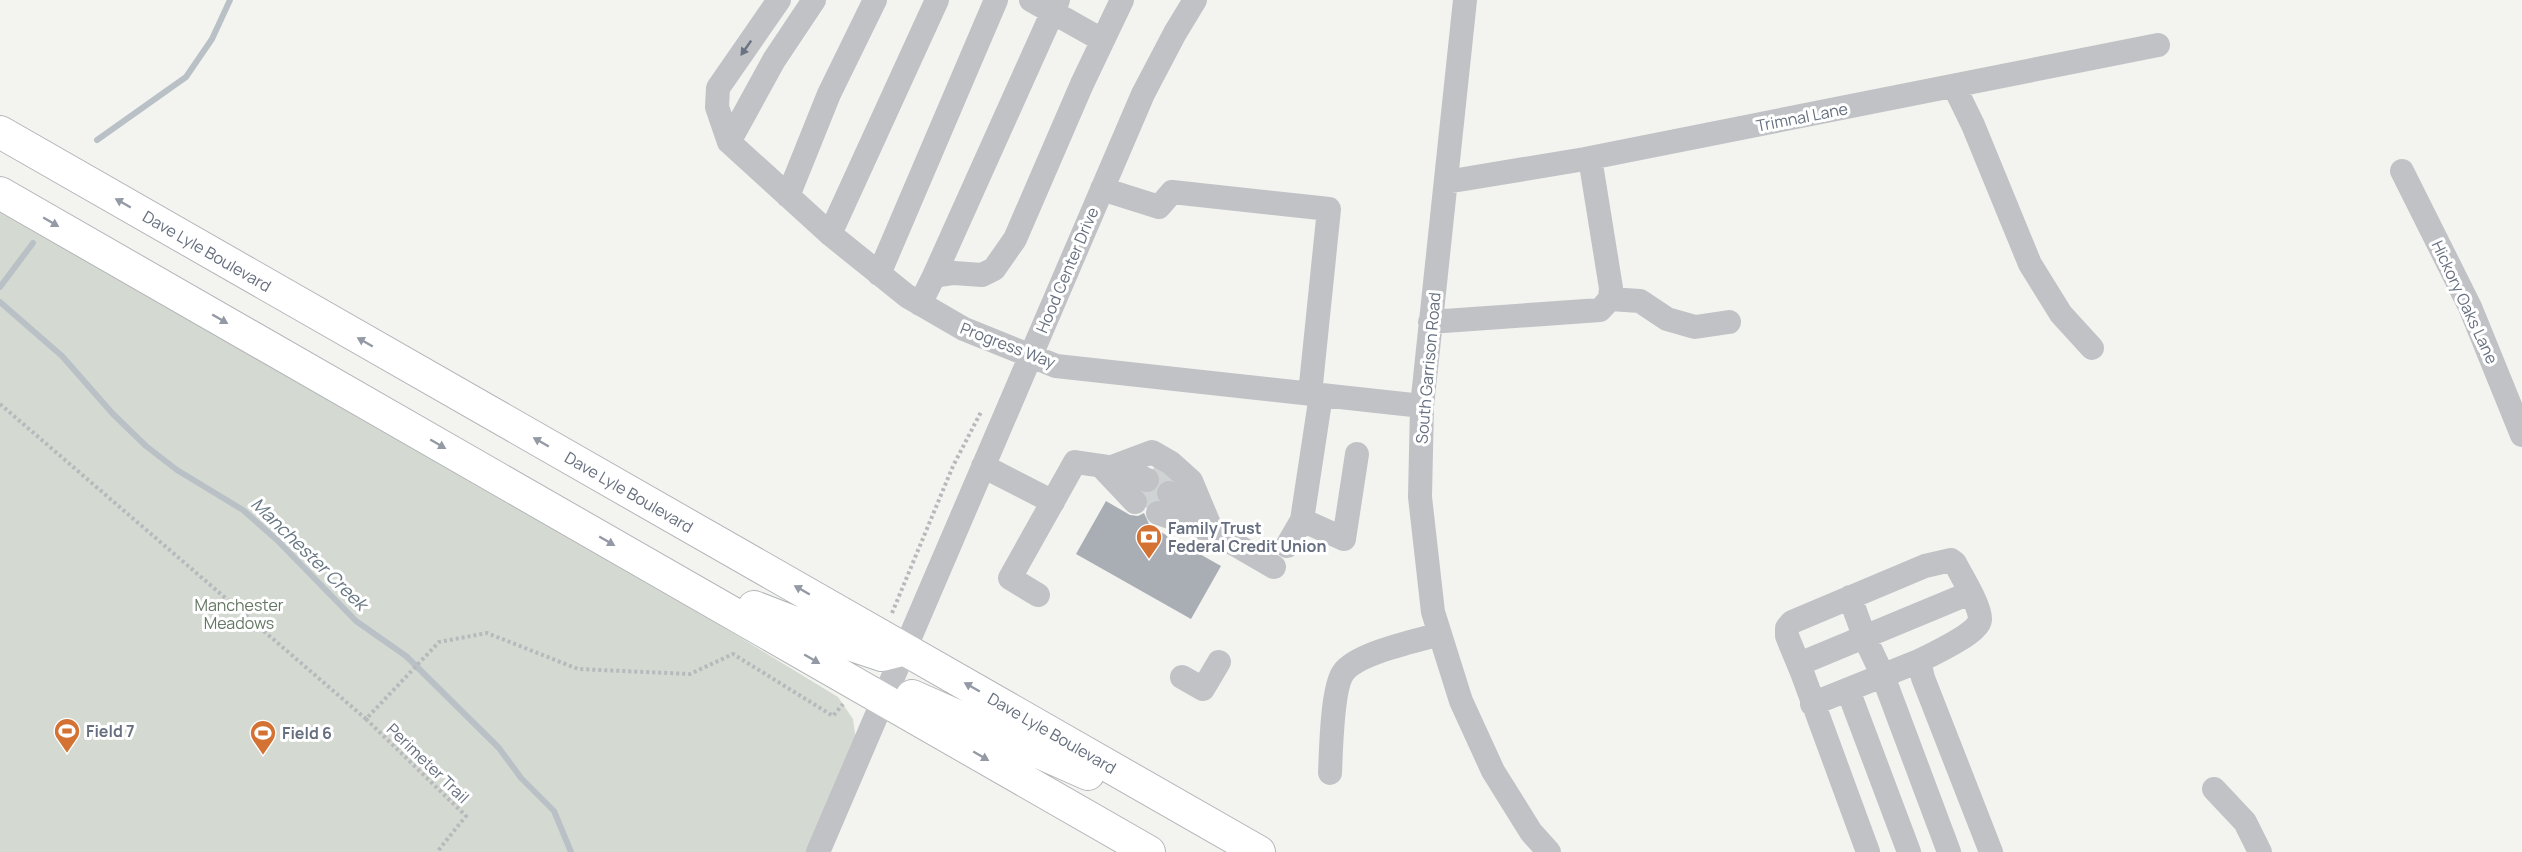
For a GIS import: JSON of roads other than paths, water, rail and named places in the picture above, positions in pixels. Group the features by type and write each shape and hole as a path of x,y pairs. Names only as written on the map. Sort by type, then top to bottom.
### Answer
{"main road":[{"name":"Dave Lyle Boulevard","path":"0,132 1253,849"},
{"path":"0,193 856,684 888,688 1149,852"},
{"path":"658,570 882,655 905,648"},
{"path":"888,688 891,695 901,693 912,696 1253,849"}],"street":[{"path":"729,142 717,107 718,88 780,0"},
{"path":"729,142 774,60 814,0"},
{"path":"788,196 829,94 875,0"},
{"path":"830,234 937,0"},
{"path":"879,273 996,0"},
{"path":"934,276 954,273 982,275 994,269 1015,239 1102,40 1122,0"},
{"name":"Hood Center Drive","path":"818,852 1143,94 1174,33 1195,0"},
{"name":"South Garrison Road","path":"1465,0 1422,406 1420,497 1433,612 1461,701 1493,771 1531,832 1549,852"},
{"path":"920,304 934,276 1047,4 1102,40"},
{"name":"Trimnal Lane","path":"1446,182 1590,158 2158,45"},
{"path":"1954,86 1982,144 2030,264 2061,314 2092,348"},
{"name":"Progress Way","path":"729,142 830,234 920,304 964,329 1056,366 1422,406"},
{"path":"1431,322 1600,310 1610,299 1611,288 1590,158"},
{"name":"Hickory Oaks Lane","path":"2402,171 2470,307 2522,435"},
{"path":"1102,189 1160,207 1172,192 1329,209 1315,394 1302,520 1287,546"},
{"path":"1610,299 1640,301 1667,319 1695,327 1729,322"},
{"path":"1106,466 1152,452 1170,463 1191,481 1212,531"},
{"path":"1302,520 1344,539 1357,454"},
{"path":"1038,595 1010,578 1075,462 1123,469 1144,486"},
{"path":"983,466 1053,502"},
{"path":"1166,498 1212,531 1274,567"},
{"path":"1812,704 1920,661 1971,633 1980,624 1980,618 1955,563 1945,560 1925,566 1792,622 1788,628 1786,636 1799,664 1812,704 1868,852"},
{"path":"1799,664 1970,593"},
{"path":"1850,597 1864,636 1883,675 1949,852"},
{"path":"1330,773 1334,712 1342,673 1358,659 1440,634"},
{"path":"1920,661 1923,678 1990,852"},
{"path":"1182,677 1203,689 1219,662"},
{"path":"1848,690 1909,852"},
{"path":"2214,789 2246,822 2260,852"}],"waterway":[{"path":"97,140 186,77 212,39 230,0"},
{"path":"0,287 33,243"},
{"name":"Manchester Creek","path":"0,302 62,356 113,414 146,446 177,470 243,510 277,540 356,621 406,656 499,748 521,778 554,811 571,852"}],"tunnel":[{"path":"1153,469 1174,484"},
{"path":"1141,491 1163,503"}],"place":[{"name":"Family Trust Federal Credit Union","path":"1149,560"},
{"name":"Field 7","path":"67,754"},
{"name":"Field 6","path":"263,756"}],"park label":[{"name":"Manchester Meadows","path":"239,614"}]}
